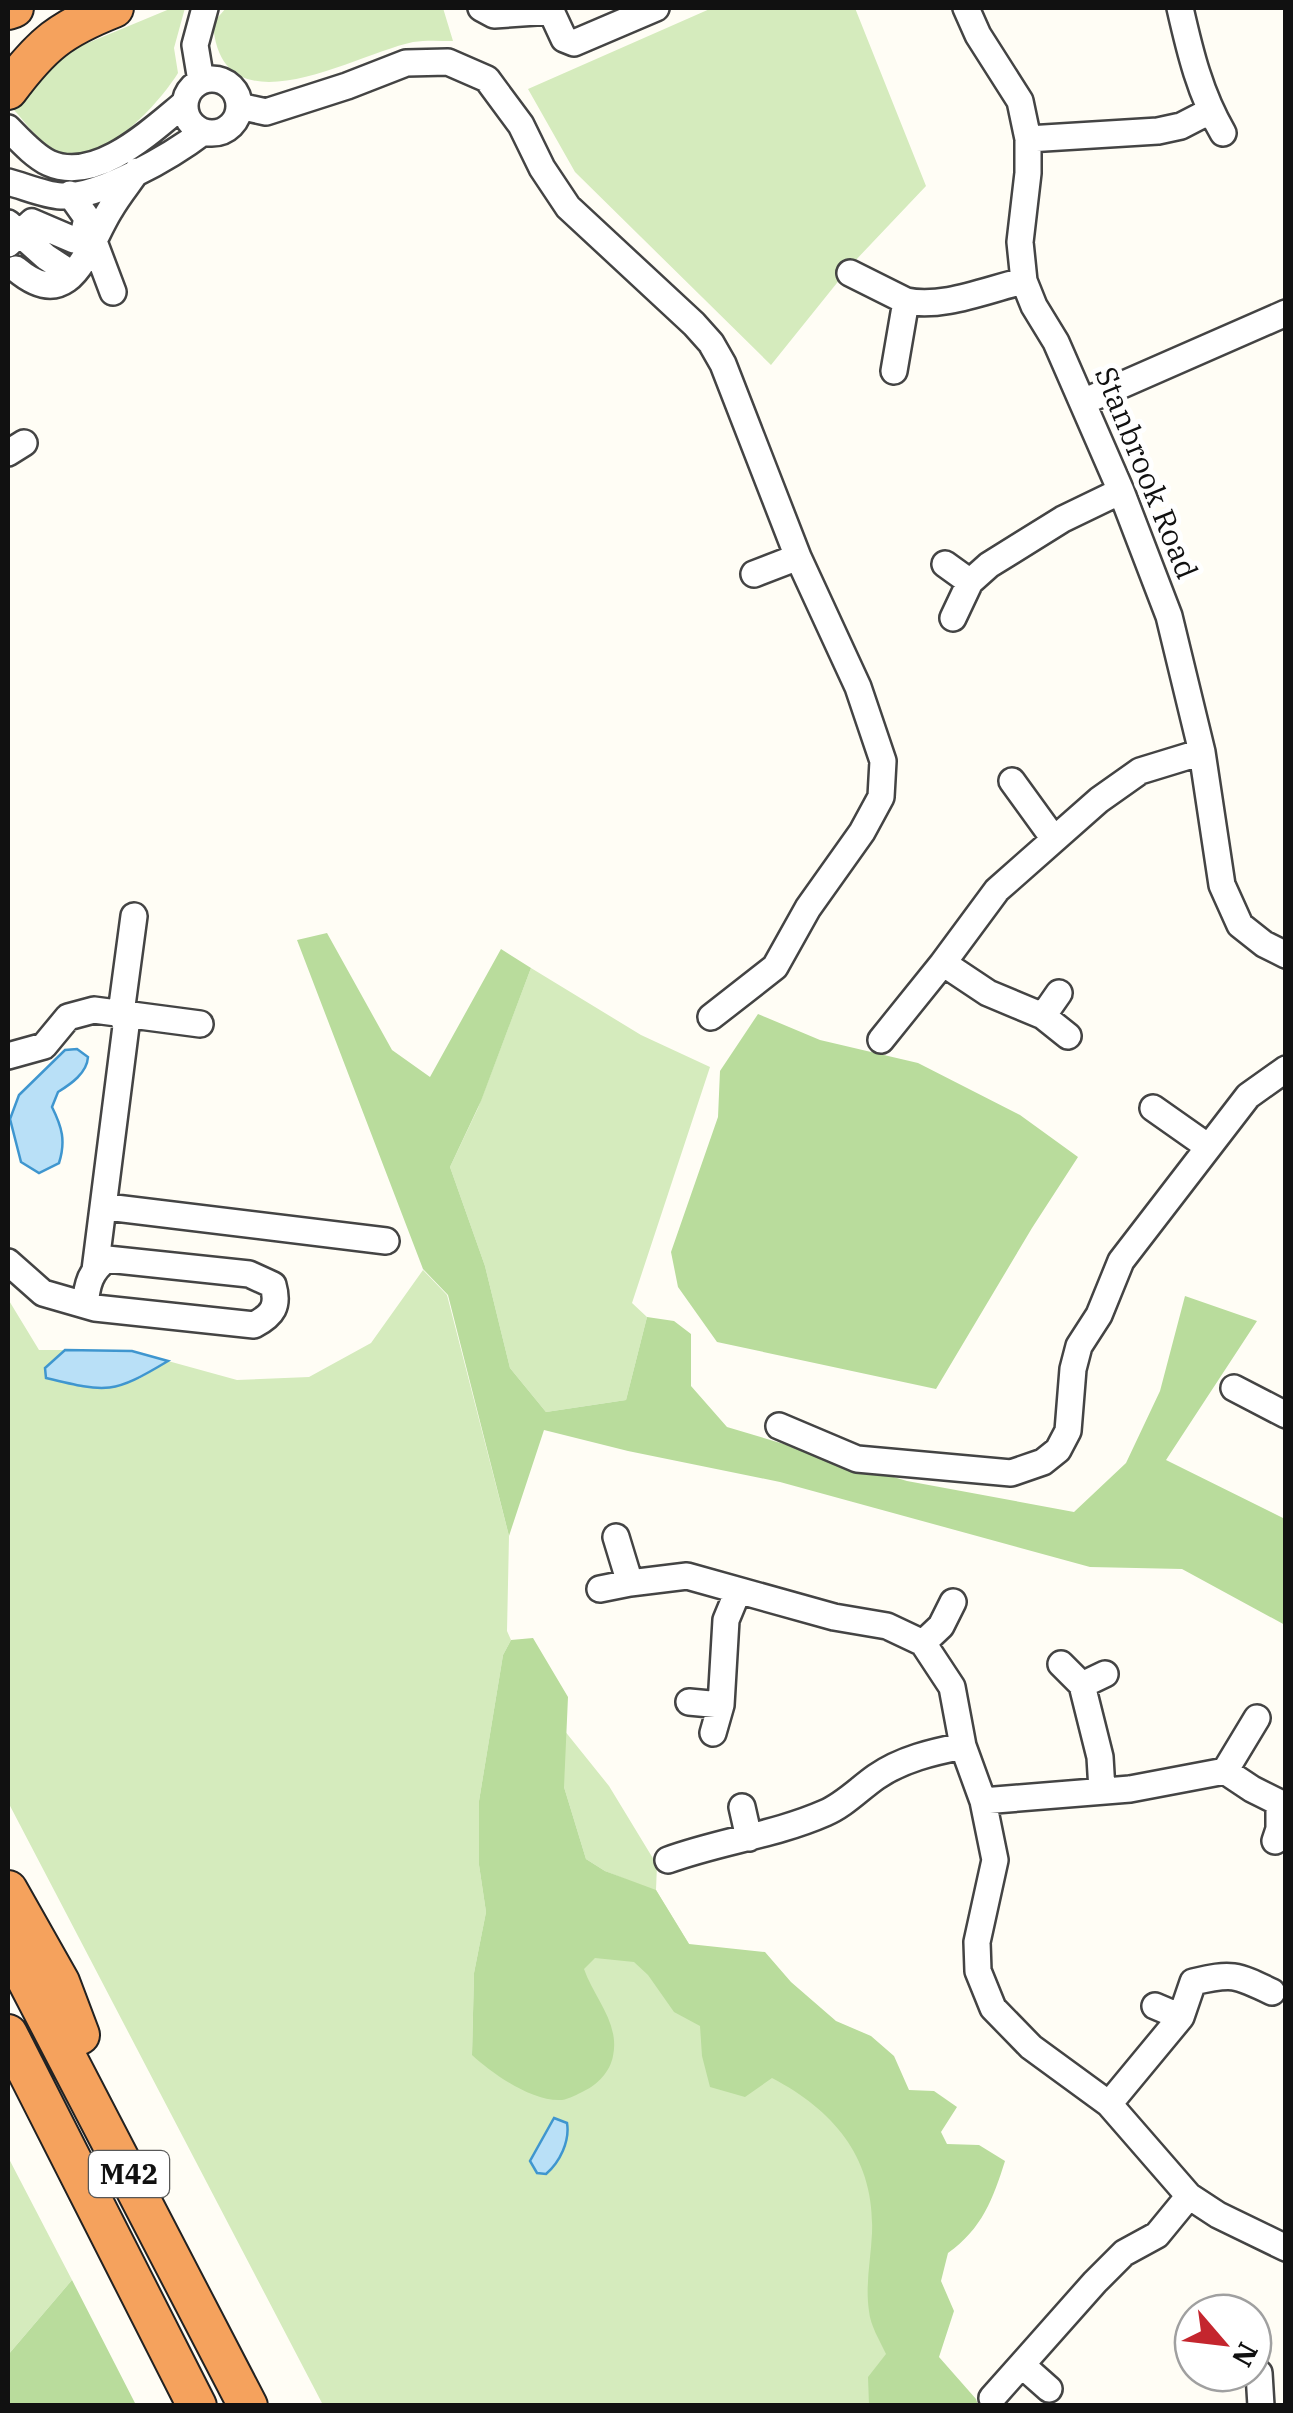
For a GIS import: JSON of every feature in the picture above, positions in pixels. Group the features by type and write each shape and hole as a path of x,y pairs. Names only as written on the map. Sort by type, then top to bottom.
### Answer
{"highway":[{"path":"8,90 46,42 68,27 114,8"},
{"path":"8,1890 60,1982 158,2231"},
{"name":"M42","path":"8,1944 248,2406"},
{"name":"M42","path":"8,2034 198,2406"}],"street":[{"path":"200,81 195,44 205,8"},
{"path":"481,8 494,15 555,9 564,39 574,43 656,8"},
{"name":"Stanbrook Road","path":"966,8 978,35 1020,101 1028,139 1020,242 1024,280 1122,490 1169,616 1202,752 1222,884 1240,925 1286,955"},
{"path":"1028,139 1158,131 1217,122 1192,63 1180,8"},
{"path":"239,106 266,112 406,63 448,62 487,79 521,126 568,207 711,343 723,364 798,557 858,687 884,762 882,797 808,908 775,967 712,1017"},
{"path":"220,80 237,95 239,106 234,122 218,133 203,132 188,120 185,103 200,81 220,80"},
{"path":"8,128 47,162 72,168 104,160 144,136 185,103"},
{"path":"8,182 62,196 96,190 173,155 203,132"},
{"path":"12,242 30,280 46,286 61,285 83,264 91,234 137,171"},
{"path":"70,194 87,218 113,292"},
{"path":"12,242 32,222 74,240 91,234"},
{"path":"12,242 72,274"},
{"path":"850,274 906,301 922,304 1024,280"},
{"path":"894,371 906,301"},
{"path":"1083,402 1286,314"},
{"path":"953,618 970,582 989,566 1063,519 1122,490"},
{"path":"754,574 798,557"},
{"path":"945,564 970,582"},
{"path":"881,1040 997,890 1054,838 1140,771 1202,752"},
{"path":"1012,781 1054,838"},
{"path":"95,1270 126,1026 122,1013 134,916"},
{"path":"943,963 988,993 1043,1016 1068,1036"},
{"path":"1043,1016 1060,993"},
{"path":"8,1056 44,1046 68,1017 94,1010 200,1024"},
{"path":"779,1426 857,1459 1011,1473 1026,1470 1058,1450 1068,1431 1079,1346 1098,1315 1121,1261 1248,1096 1286,1069"},
{"path":"1153,1108 1207,1146"},
{"path":"102,1215 108,1207 386,1241"},
{"path":"8,1262 43,1293 85,1305 254,1325 268,1318 276,1307 273,1285 250,1274 106,1259 87,1283 85,1305"},
{"path":"1234,1388 1286,1415"},
{"path":"616,1537 630,1583"},
{"path":"600,1590 687,1576 834,1617 887,1626 923,1644 952,1687 963,1746 983,1801 995,1860 977,1942 978,1972 992,2008 1030,2047 1109,2104 1189,2196 1218,2216 1286,2248"},
{"path":"714,1733 721,1704 726,1620 738,1590"},
{"path":"923,1644 941,1626 953,1602"},
{"path":"1061,1664 1094,1680 1102,1790"},
{"path":"689,1702 721,1704"},
{"path":"1225,1770 1257,1718"},
{"path":"668,1860 831,1811 880,1774 920,1755 963,1746"},
{"path":"983,1801 1130,1789 1225,1770 1282,1804 1276,1841"},
{"path":"742,1806 750,1838"},
{"path":"1109,2104 1181,2017 1193,1982 1233,1975 1272,1992"},
{"path":"1155,2006 1181,2017"},
{"path":"992,2398 1095,2282 1124,2253 1157,2235 1189,2196"},
{"path":"1022,2365 1049,2389"}],"green space":[{"path":"172,8 185,8 174,48 178,73 146,113 115,140 83,154 59,152 37,136 13,109 43,70 83,45"},
{"path":"226,8 443,8 453,41 413,42 326,71 264,82 239,75 221,57 213,23"},
{"path":"712,8 855,8 926,186 853,263 771,365 575,172 528,89"},
{"path":"327,933 392,1050 430,1077 501,949 531,968 481,1101 450,1167 485,1266 510,1368 546,1412 626,1400 647,1317 674,1321 691,1334 691,1386 727,1427 907,1481 1074,1512 1126,1463 1160,1391 1185,1296 1257,1321 1166,1460 1285,1519 1285,1625 1182,1569 1090,1567 780,1482 544,1430 509,1536 448,1295 423,1269 297,940"},
{"path":"531,968 641,1035 710,1067 632,1303 647,1317 626,1400 546,1412 510,1368 485,1266 450,1167 478,1108"},
{"path":"758,1014 820,1040 918,1063 1020,1115 1078,1157 936,1389 717,1342 678,1287 671,1252 718,1117 720,1071"},
{"path":"423,1270 447,1295 509,1536 507,1631 511,1640 503,1655 479,1801 479,1865 486,1912 474,1973 472,2055 655,1891 586,1859 564,1787 564,1730 609,1786 657,1865 656,1890 689,1944 843,2104 949,2405 323,2405 8,1802 8,1299 39,1350 65,1350 45,1368 139,1379 168,1361 237,1380 309,1377 371,1343"},
{"path":"533,1638 568,1697 564,1787 586,1859 605,1871 656,1890 689,1944 765,1952 791,1982 836,2021 871,2036 894,2056 909,2090 934,2091 957,2107 941,2132 947,2144 979,2145 1005,2161 985,2212 970,2234 948,2253 941,2281 954,2311 939,2357 978,2405 869,2405 868,2377 886,2354 869,2311 871,2206 858,2160 832,2122 795,2091 772,2078 745,2097 710,2087 700,2026 674,2012 634,1962 595,1958 584,1969 610,2022 614,2044 609,2067 589,2088 562,2100 538,2096 502,2078 472,2055 474,1973 486,1912 479,1865 479,1801 503,1655 511,1640"},
{"path":"8,2157 72,2280 8,2355"},
{"path":"72,2280 136,2405 8,2405 8,2355"}],"water":[{"path":"77,1049 88,1057 85,1068 58,1092 52,1107 62,1134 59,1163 39,1173 21,1162 10,1119 19,1095 65,1050"},
{"path":"65,1350 132,1351 168,1361 122,1385 97,1388 46,1378 45,1368"},
{"path":"554,2118 567,2123 565,2144 551,2169 546,2174 537,2173 530,2161"}]}
